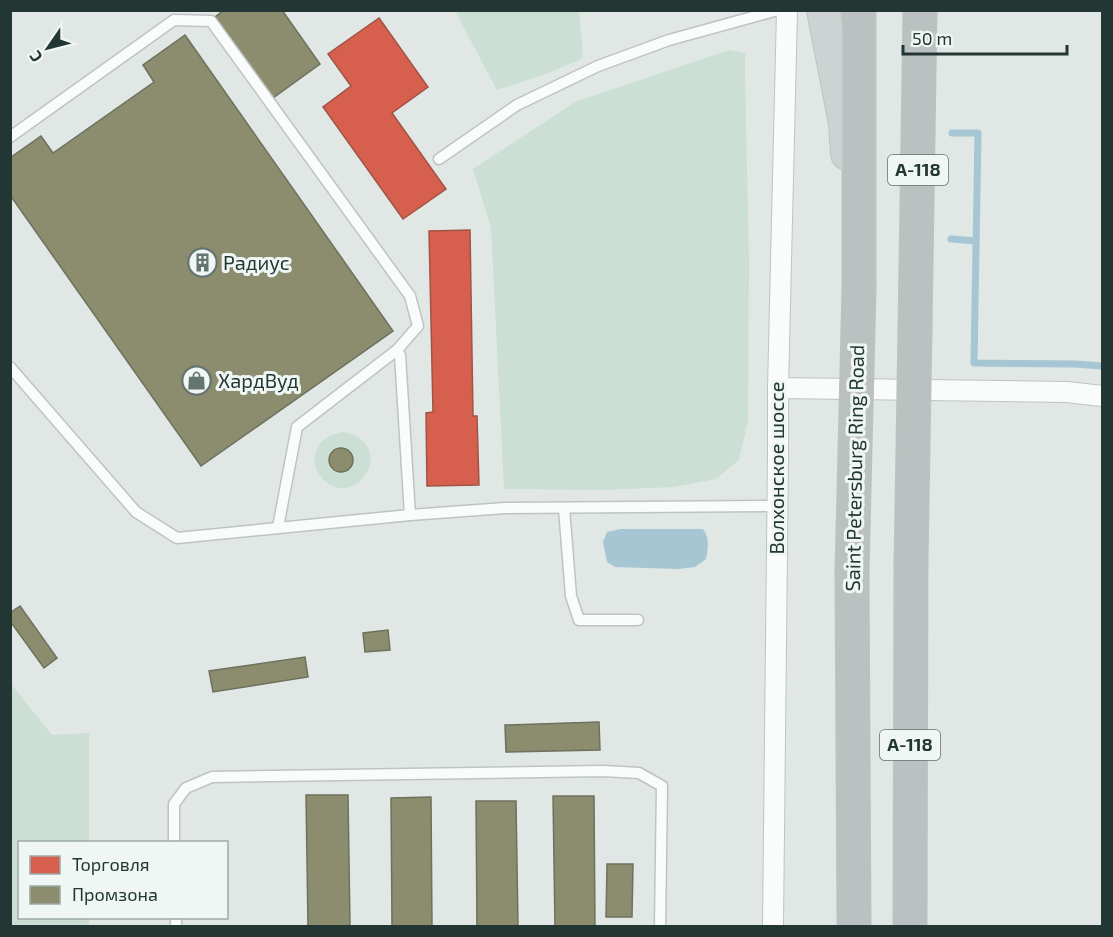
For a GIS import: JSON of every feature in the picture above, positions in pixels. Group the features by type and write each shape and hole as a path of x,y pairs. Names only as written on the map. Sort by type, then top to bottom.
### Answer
{"highway":[{"name":"Saint Petersburg Ring Road","path":"854,927 852,573 859,288 859,10"},
{"name":"А-118","path":"910,927 911,564 920,10"}],"main road":[{"path":"823,10 845,123 859,288"}],"street":[{"name":"Волхонское шоссе","path":"773,927 778,388 787,10"},
{"path":"778,388 1067,392 1102,396"}],"lane":[{"path":"439,159 517,105 598,66 669,40 778,10"},
{"path":"10,137 174,20 210,21 410,296 418,326 397,350 297,427 278,527"},
{"path":"397,350 400,355 410,515"},
{"path":"10,367 136,512 177,538 505,508 778,506"},
{"path":"564,508 571,596 579,620 638,620"},
{"path":"174,841 174,804 186,788 212,777 476,772 639,773 662,786 660,927"}],"green space":[{"path":"455,11 579,11 583,58 549,73 497,90"},
{"path":"729,50 745,53 749,261 748,420 739,460 716,479 674,487 603,490 504,489 491,228 473,169 575,102"},
{"path":"342,432 363,441 369,451 371,461 362,479 344,488 334,487 324,480 315,466 315,455 319,446 325,439","holes":["337,448 347,449 353,457 350,468 345,471 333,471 329,466 330,454"]},
{"path":"10,683 52,735 89,733 89,841 18,841 18,919 89,919 89,926 11,926"}],"water":[{"path":"621,529 703,529 708,540 706,559 695,567 678,569 615,567 607,562 603,542 607,532"}],"building: Торговля":[{"path":"379,18 428,87 392,113 446,189 403,219 323,107 351,86 328,54"},
{"path":"470,230 473,416 477,416 479,485 427,486 426,413 433,412 429,231"}],"building: Промзона":[{"path":"224,10 282,10 320,64 273,98 215,17"},
{"name":"Радиус","path":"185,35 393,331 201,466 10,195 10,158 41,136 53,153 154,82 143,65"},
{"path":"336,448 346,448 353,455 353,465 346,472 336,472 329,465 329,455"},
{"path":"20,606 57,658 44,668 10,621 10,613"},
{"path":"388,630 390,650 365,652 363,633"},
{"path":"305,657 308,677 213,692 209,671"},
{"path":"599,722 600,750 506,752 505,725"},
{"path":"306,795 348,795 350,926 308,926"},
{"path":"553,796 594,796 595,926 555,926"},
{"path":"431,797 432,926 392,926 391,798"},
{"path":"476,801 516,801 518,926 477,926"},
{"path":"607,864 633,864 632,917 606,917"}],"waterway":[{"path":"952,133 978,133 974,363 1102,366"},
{"path":"951,239 976,241"}],"place":[{"name":"Радиус","path":"202,263"},
{"name":"ХардВуд","path":"197,381"}]}
